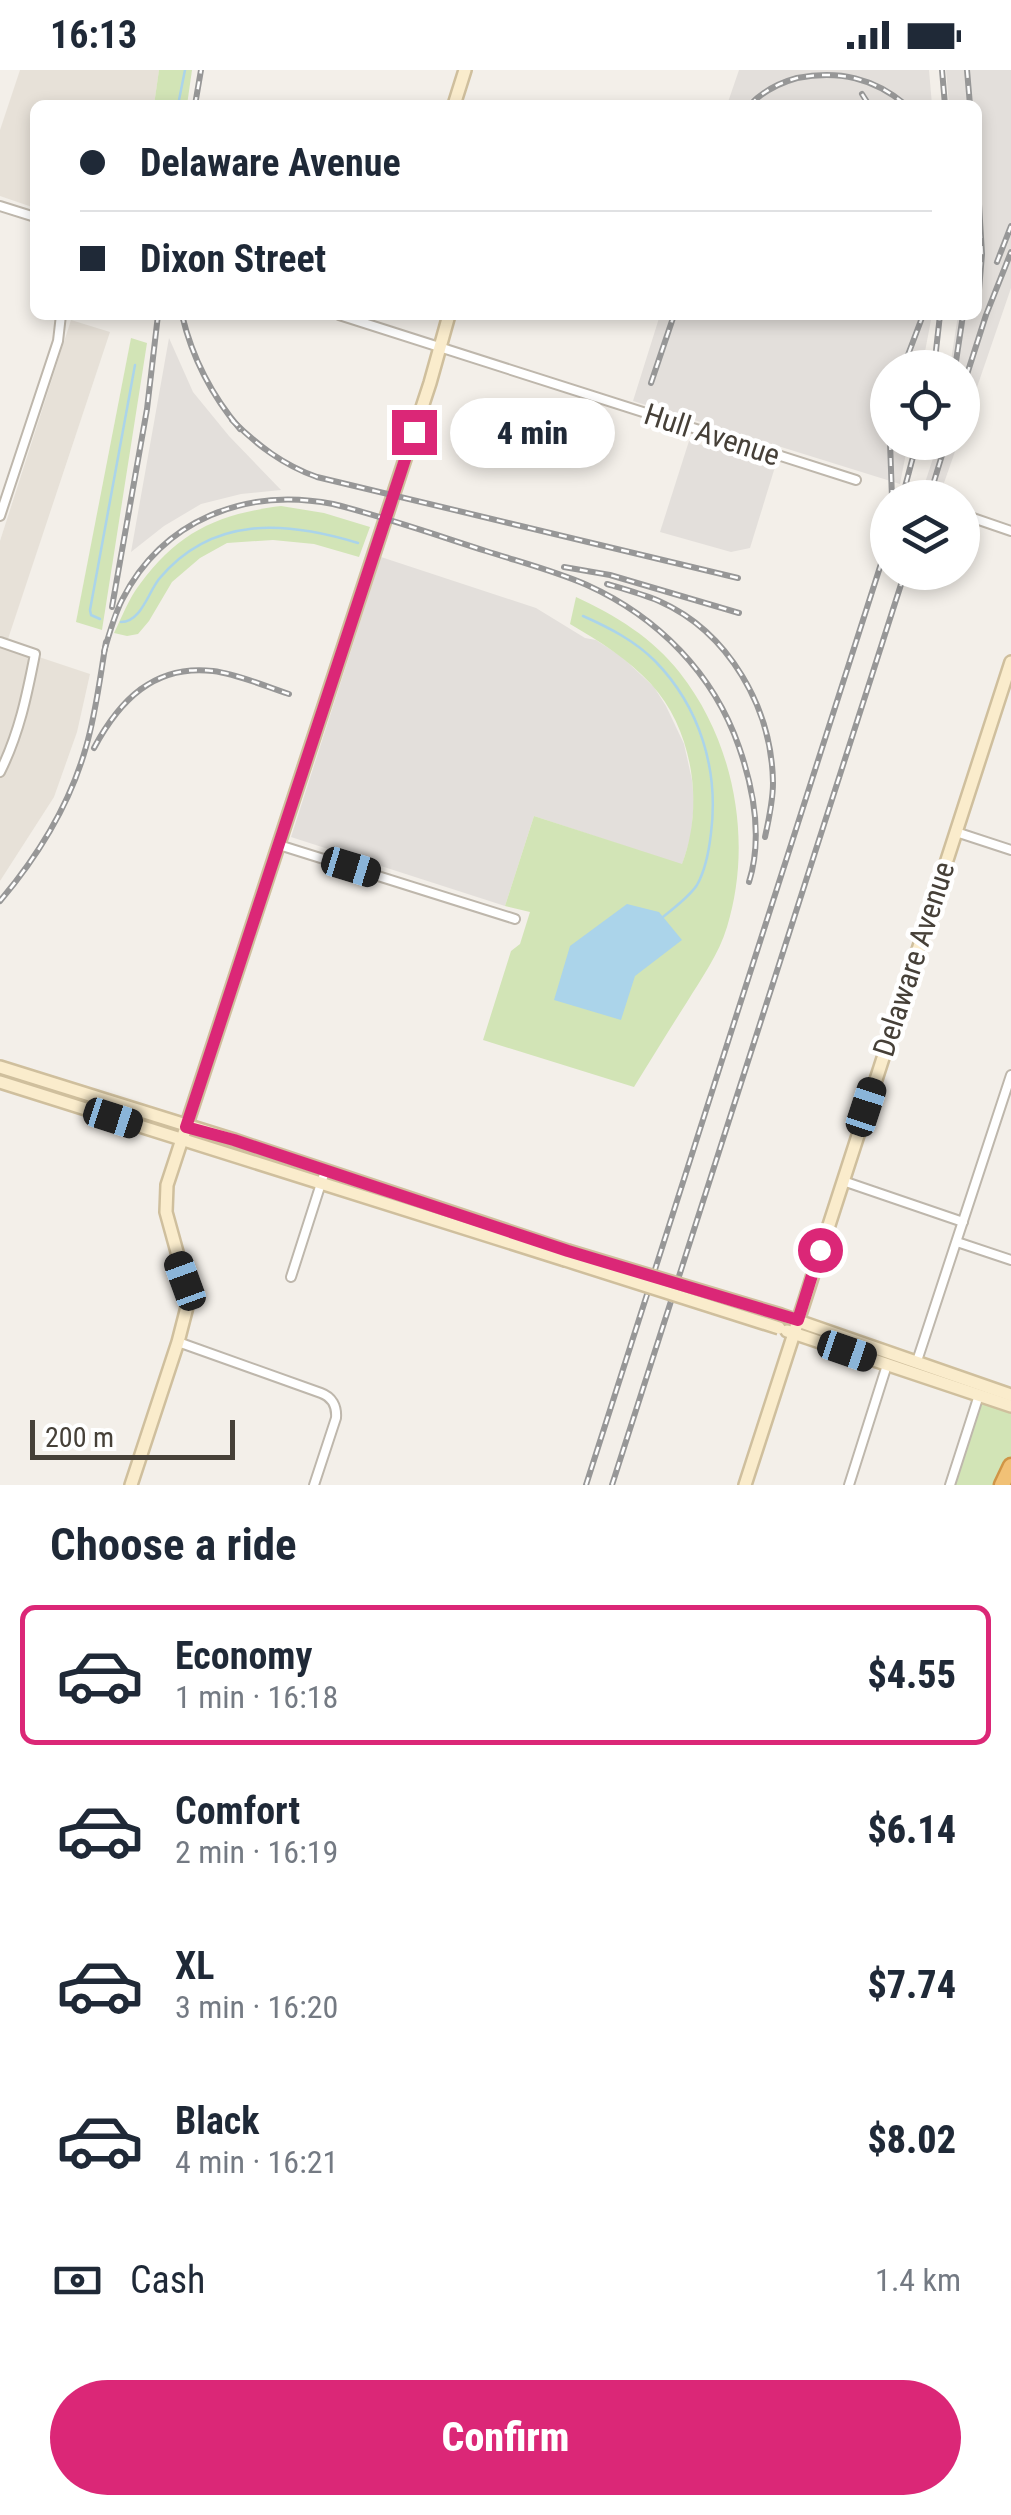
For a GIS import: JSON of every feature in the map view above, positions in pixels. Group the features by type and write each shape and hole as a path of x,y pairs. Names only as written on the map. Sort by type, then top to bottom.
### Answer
{"highway":[{"path":"1002,1485 1011,1466"}],"main road":[{"path":"456,100 466,70"},
{"path":"131,1485 186,1307 185,1281 166,1212 167,1185 448,320"},
{"name":"Delaware Avenue","path":"745,1485 1011,662"},
{"path":"3,1068 325,1170 566,1255"},
{"path":"1,1084 320,1184 917,1361 1011,1395"},
{"path":"796,1326 887,1365 1011,1406"}],"street":[{"path":"0,206 30,216"},
{"path":"0,516 58,341 60,320"},
{"name":"Hull Avenue","path":"354,320 856,480"},
{"path":"980,521 1011,531"},
{"path":"0,642 35,654 23,712 0,772"},
{"path":"956,832 1011,850"},
{"path":"280,845 515,919"},
{"path":"1,1084 3,1068"},
{"path":"917,1361 1011,1075"},
{"path":"291,1277 325,1170"},
{"path":"843,1181 963,1222"},
{"path":"957,1242 1011,1260"},
{"path":"178,1342 327,1395 336,1418 314,1485"},
{"path":"850,1485 887,1365"},
{"path":"950,1485 979,1395"}],"shaded area":[{"path":"20,70 159,70 155,100 30,100 30,206 0,196 0,130"},
{"path":"739,70 929,70 932,100 729,100"},
{"path":"946,70 1011,70 1011,288 980,378 980,350 953,350 957,320 982,320 982,100 949,100"},
{"path":"71,320 110,332 8,639 0,636 0,541"},
{"path":"658,320 931,320 925,350 870,350 870,460 905,460 901,480 887,480 633,401"},
{"path":"169,338 193,392 281,490 201,504 131,552"},
{"path":"689,441 775,467 750,548 731,552 660,532"},
{"path":"932,460 952,460 945,480 926,480"},
{"path":"381,557 536,608 622,657 654,687 684,744 692,780 691,836 682,865 534,816 505,906 291,837"},
{"path":"0,644 90,674 77,732 54,797 0,881"}],"green space":[{"path":"159,70 192,70 188,100 155,100"},
{"path":"131,338 147,343 102,630 76,622"},
{"path":"281,506 324,513 370,527 359,557 314,544 273,540 227,543 200,558 172,582 138,634 114,633 140,584 169,551 219,520"},
{"path":"576,597 632,629 680,673 714,730 726,762 738,828 735,895 724,937 634,1087 483,1040 511,951 520,944 530,912 505,906 534,816 682,864 689,842 691,770 677,724 666,703 642,675 570,624"},
{"path":"984,1402 1011,1410 1011,1460 998,1485 954,1485 980,1405"}],"water":[{"path":"627,904 659,912 682,940 635,976 621,1020 554,1000 570,946"}],"waterway":[{"path":"179,100 185,70"},
{"path":"100,619 91,615 90,610 135,365"},
{"path":"121,622 139,612 159,579 180,558 202,543 226,534 277,528 358,543"},
{"path":"583,616 639,647 671,679 695,719 709,763 713,809 707,860 694,889 663,917"}],"railway":[{"path":"196,100 201,70"},
{"path":"942,70 945,100"},
{"path":"967,70 970,100"},
{"path":"756,100 784,82 827,75 869,82 899,100"},
{"path":"862,94 866,100"},
{"path":"997,262 1011,226"},
{"path":"975,350 1011,252"},
{"path":"112,607 147,409 157,320"},
{"path":"183,320 204,375 240,429"},
{"path":"651,383 672,320"},
{"path":"910,350 921,320"},
{"path":"936,350 939,320"},
{"path":"958,350 962,320"},
{"path":"232,420 271,453 317,477 738,578"},
{"path":"891,460 891,480"},
{"path":"907,480 912,460"},
{"path":"934,480 941,460"},
{"path":"104,652 122,600 160,548 211,515 270,500 333,504 562,575 613,598 660,631 715,695 749,780 756,831 749,882"},
{"path":"564,567 610,575 739,613"},
{"path":"607,584 659,601 684,615 726,652 742,676 765,727 771,755 773,790 765,837"},
{"path":"586,1485 873,590"},
{"path":"612,1485 899,590"},
{"path":"0,901 40,848 71,789 89,734 106,642"},
{"path":"94,748 127,701 173,673 213,671 289,694"}],"route":[{"path":"414,432 186,1127 568,1251 798,1320 820,1250"}]}
